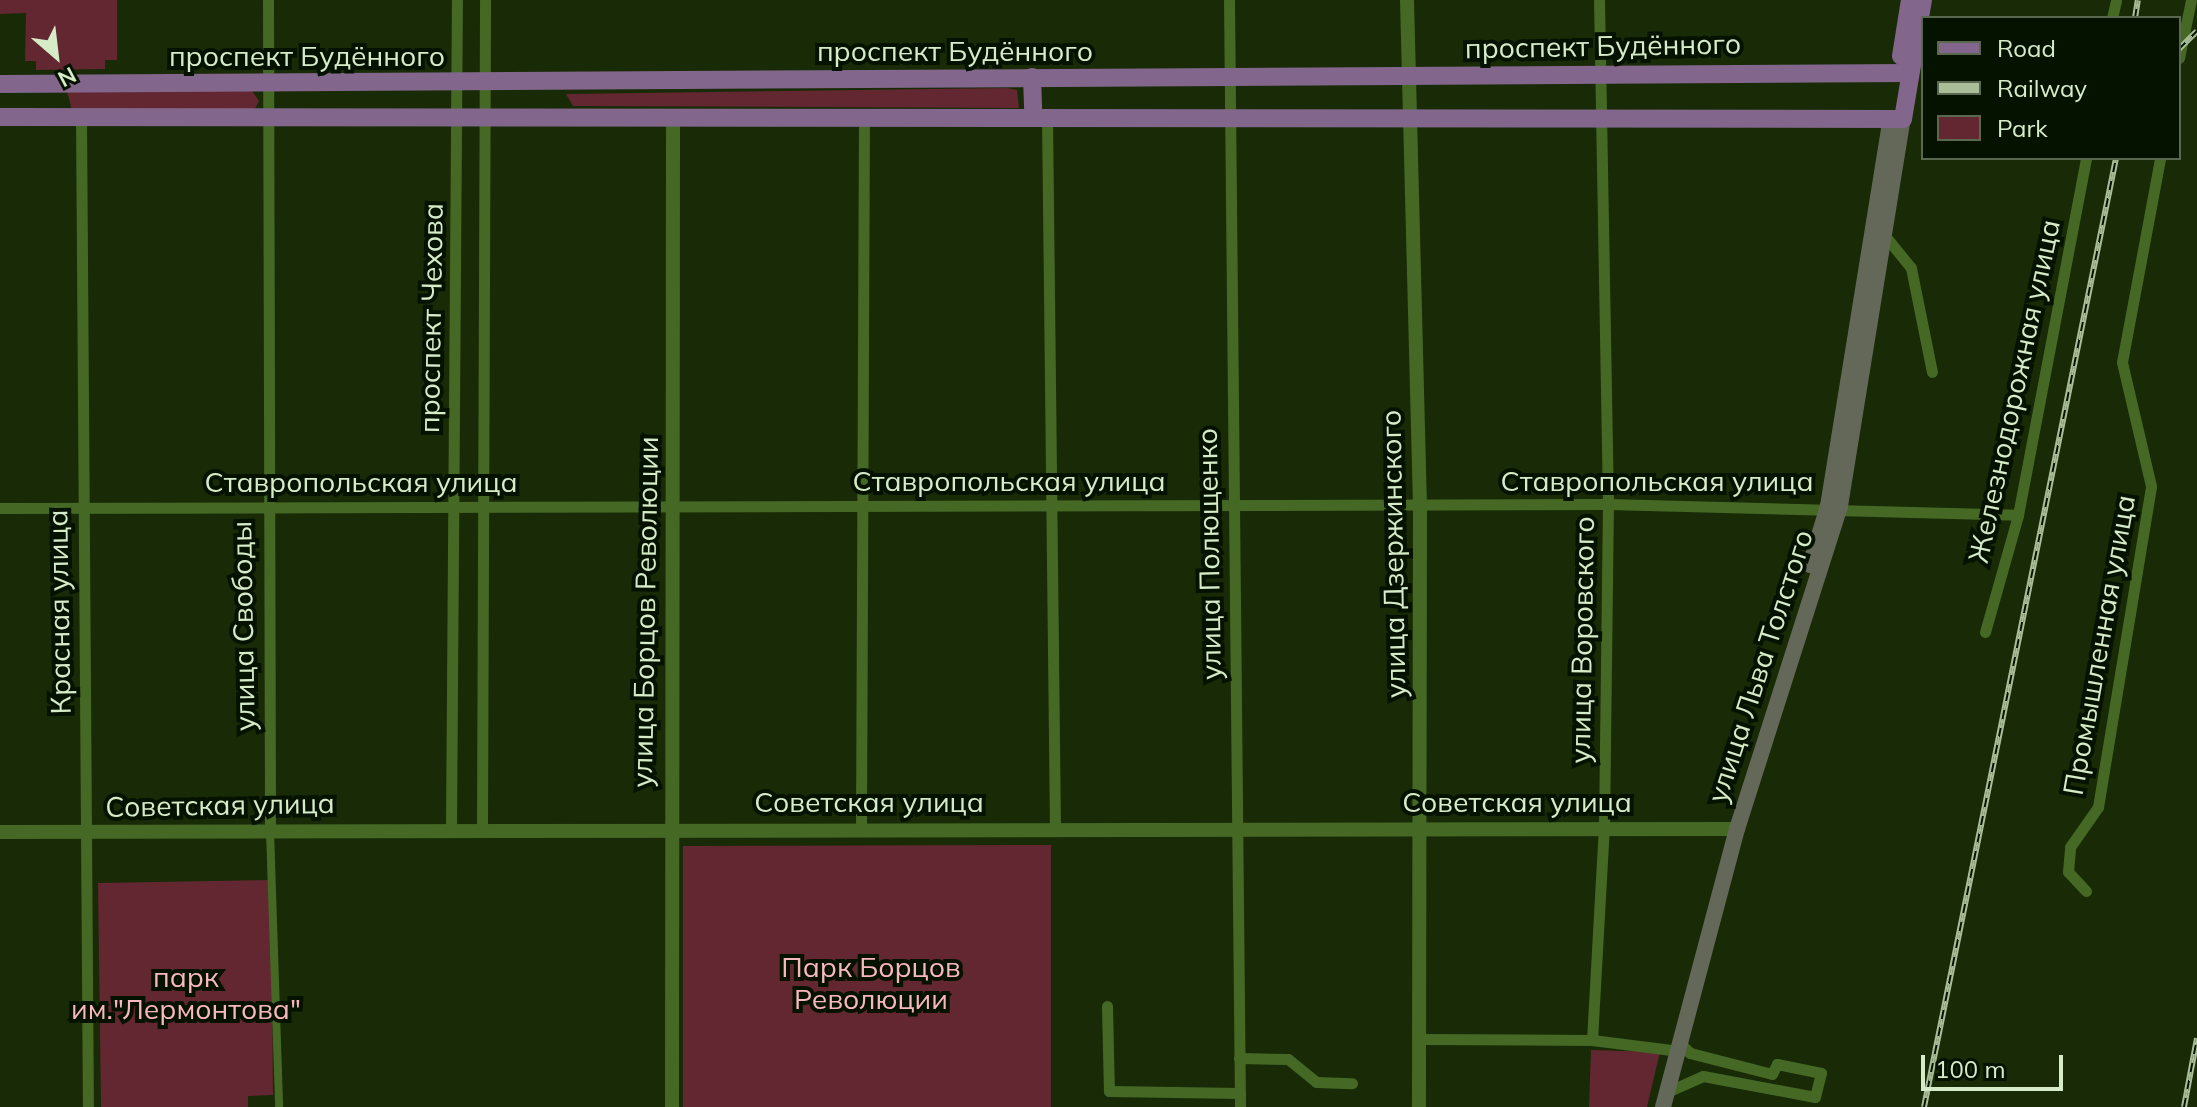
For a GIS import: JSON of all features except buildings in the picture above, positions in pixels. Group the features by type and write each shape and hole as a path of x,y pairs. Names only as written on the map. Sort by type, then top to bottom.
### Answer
{"main road":[{"name":"улица Льва Толстого","path":"1834,506 1904,73 1910,0"},
{"name":"улица Льва Толстого","path":"1904,73 1921,23"},
{"name":"проспект Будённого","path":"0,84 1228,78 1599,71 1904,73"},
{"path":"1032,77 1040,115"},
{"path":"0,117 1598,115 1897,119"},
{"name":"улица Льва Толстого","path":"1665,1100 1735,829 1834,506 1886,237 1897,119"}],"street":[{"name":"улица Свободы","path":"268,0 265,505 270,830 279,1107"},
{"name":"проспект Чехова","path":"451,829 457,0"},
{"name":"проспект Чехова","path":"482,829 487,505 485,0"},
{"name":"улица Полющенко","path":"1229,0 1240,1107"},
{"name":"улица Дзержинского","path":"1407,0 1420,505 1419,1107"},
{"name":"улица Воровского","path":"1592,1040 1604,828 1608,504 1598,115 1599,0"},
{"path":"2181,48 2191,0"},
{"path":"1040,115 1055,828"},
{"name":"Красная улица","path":"81,116 88,1107"},
{"path":"861,828 864,116"},
{"name":"улица Борцов Революции","path":"672,1107 669,829 674,507 673,117"},
{"name":"Железнодорожная улица","path":"1985,632 2018,515 2086,160"},
{"name":"Промышленная улица","path":"2086,891 2068,872 2070,847 2098,807 2151,486 2122,362 2160,160"},
{"path":"1886,237 1911,268 1932,372"},
{"name":"Ставропольская улица","path":"0,508 1608,504 1834,506 2018,515"},
{"name":"Советская улица","path":"0,832 1421,827 1735,829"},
{"path":"1107,1006 1109,1091 1240,1093"},
{"path":"1420,1039 1592,1040 1679,1047 1690,1053 1772,1074 1777,1064 1821,1073 1815,1097 1703,1076 1665,1100"},
{"path":"1239,1058 1288,1059 1316,1082 1352,1083"}],"green space":[{"path":"0,0 117,0 117,60 105,60 105,69 36,70 36,61 25,61 26,13 0,14"},
{"path":"1017,90 1019,108 573,106 566,94"},
{"path":"67,91 252,91 259,101 254,111 72,111"},
{"name":"Парк Борцов Революции","path":"1051,845 1051,1107 683,1107 683,846"},
{"name":"парк им.\"Лермонтова\"","path":"271,880 273,1095 248,1096 248,1107 101,1107 98,883"},
{"path":"1591,1050 1660,1052 1647,1107 1589,1107"}],"railway":[{"path":"2135,16 2138,0"},
{"path":"2181,47 2197,31"},
{"path":"1924,1107 2116,160"},
{"path":"2184,1107 2197,1038"}]}
